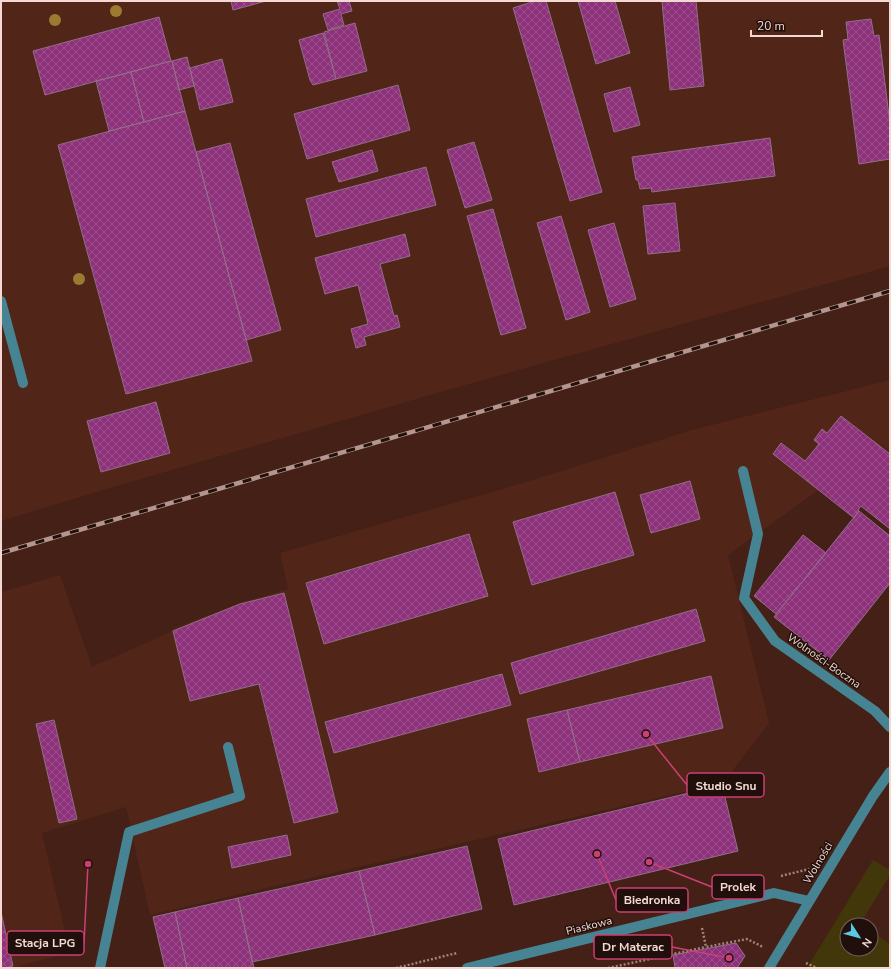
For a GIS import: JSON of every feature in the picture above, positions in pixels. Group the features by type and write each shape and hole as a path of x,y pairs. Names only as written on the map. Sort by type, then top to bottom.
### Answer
{"street":[{"path":"1,301 23,383"},
{"name":"Wolności-Boczna","path":"742,471 758,534 744,598 774,641 875,711 890,727"},
{"path":"100,968 129,832 240,796 228,747"},
{"name":"Wolności","path":"769,968 873,796 890,772"},
{"name":"Piaskowa","path":"467,968 774,892 809,901"}],"path":[{"path":"698,911 706,947"},
{"path":"608,968 747,939 766,948"},
{"path":"806,963 817,968"}],"shaded area":[{"path":"1,1 890,1 890,266 437,393 1,521"},
{"path":"890,380 890,452 881,445 728,555 769,723 723,783 150,915 126,807 42,833 70,953 11,968 1,968 1,592 60,575 92,667 170,632 172,629 239,603 288,589 280,553 533,480 692,430"},
{"path":"873,860 890,870 890,875 864,917 839,917 839,957 879,957 879,936 890,944 890,968 807,968"}],"building":[{"path":"231,1 266,1 233,10"},
{"path":"337,1 349,1 352,11 341,14 344,25 328,30 323,14 340,9"},
{"path":"535,1 546,1 602,192 570,201 513,8"},
{"path":"578,1 615,1 630,53 596,64"},
{"path":"662,1 696,1 704,86 670,90"},
{"path":"159,17 171,61 45,95 33,51"},
{"path":"871,19 874,36 879,35 890,124 890,159 859,164 843,40 848,39 846,22"},
{"path":"355,23 367,71 336,79 324,32"},
{"path":"323,33 336,79 313,85 310,80 299,40"},
{"path":"187,57 194,86 179,90 172,61"},
{"path":"222,59 233,102 200,110 190,68"},
{"path":"172,61 185,111 144,122 131,72"},
{"path":"131,72 144,122 109,131 96,81"},
{"path":"398,85 410,130 307,159 294,114"},
{"path":"630,87 640,125 614,132 604,94"},
{"path":"185,111 252,361 126,394 58,145"},
{"path":"770,138 775,176 652,192 651,188 640,189 638,180 636,180 632,157"},
{"path":"474,142 492,200 465,208 447,150"},
{"path":"230,143 281,330 246,340 196,152"},
{"path":"372,150 378,171 339,182 332,162"},
{"path":"426,167 436,205 316,237 306,199"},
{"path":"675,203 680,251 648,254 643,206"},
{"path":"493,209 526,328 501,335 467,216"},
{"path":"561,216 590,312 566,320 537,223"},
{"path":"614,223 636,299 610,307 588,230"},
{"path":"405,234 410,256 380,264 394,316 397,315 400,327 364,337 366,345 356,348 351,329 368,324 358,285 325,294 315,258"},
{"path":"156,402 170,453 101,472 87,421"},
{"path":"841,416 890,454 890,529 861,506 854,518 773,454 781,443 805,461 819,444 814,440 822,429 827,433"},
{"path":"690,481 700,519 651,533 640,495"},
{"path":"615,492 634,555 532,585 513,522"},
{"path":"859,511 890,536 890,583 829,660 774,617"},
{"path":"469,534 488,596 324,644 306,583"},
{"path":"803,535 826,553 776,614 754,596"},
{"path":"284,593 338,812 294,823 259,684 190,701 173,631 240,604"},
{"path":"696,609 705,641 520,694 511,663"},
{"path":"502,674 511,705 334,753 325,722"},
{"path":"711,676 723,728 580,762 567,710"},
{"path":"567,710 580,762 539,772 527,719"},
{"path":"54,720 77,819 59,823 36,724"},
{"path":"722,785 738,851 514,905 498,839"},
{"path":"287,835 291,855 232,868 228,847"},
{"path":"467,846 482,909 375,935 359,871"},
{"path":"359,871 375,935 252,962 238,898"},
{"path":"238,898 254,968 187,968 175,912"},
{"path":"1,912 13,966 6,968 1,968"},
{"path":"175,912 187,968 165,968 153,917"},
{"path":"736,943 745,956 737,968 675,968 673,955"}],"railway":[{"path":"1,553 890,291"}],"place":[{"name":"Studio Snu","path":"646,734"},
{"name":"Biedronka","path":"597,854"},
{"name":"Prolek","path":"649,862"},
{"name":"Stacja LPG","path":"88,864"},
{"name":"Dr Materac","path":"729,958"}]}
